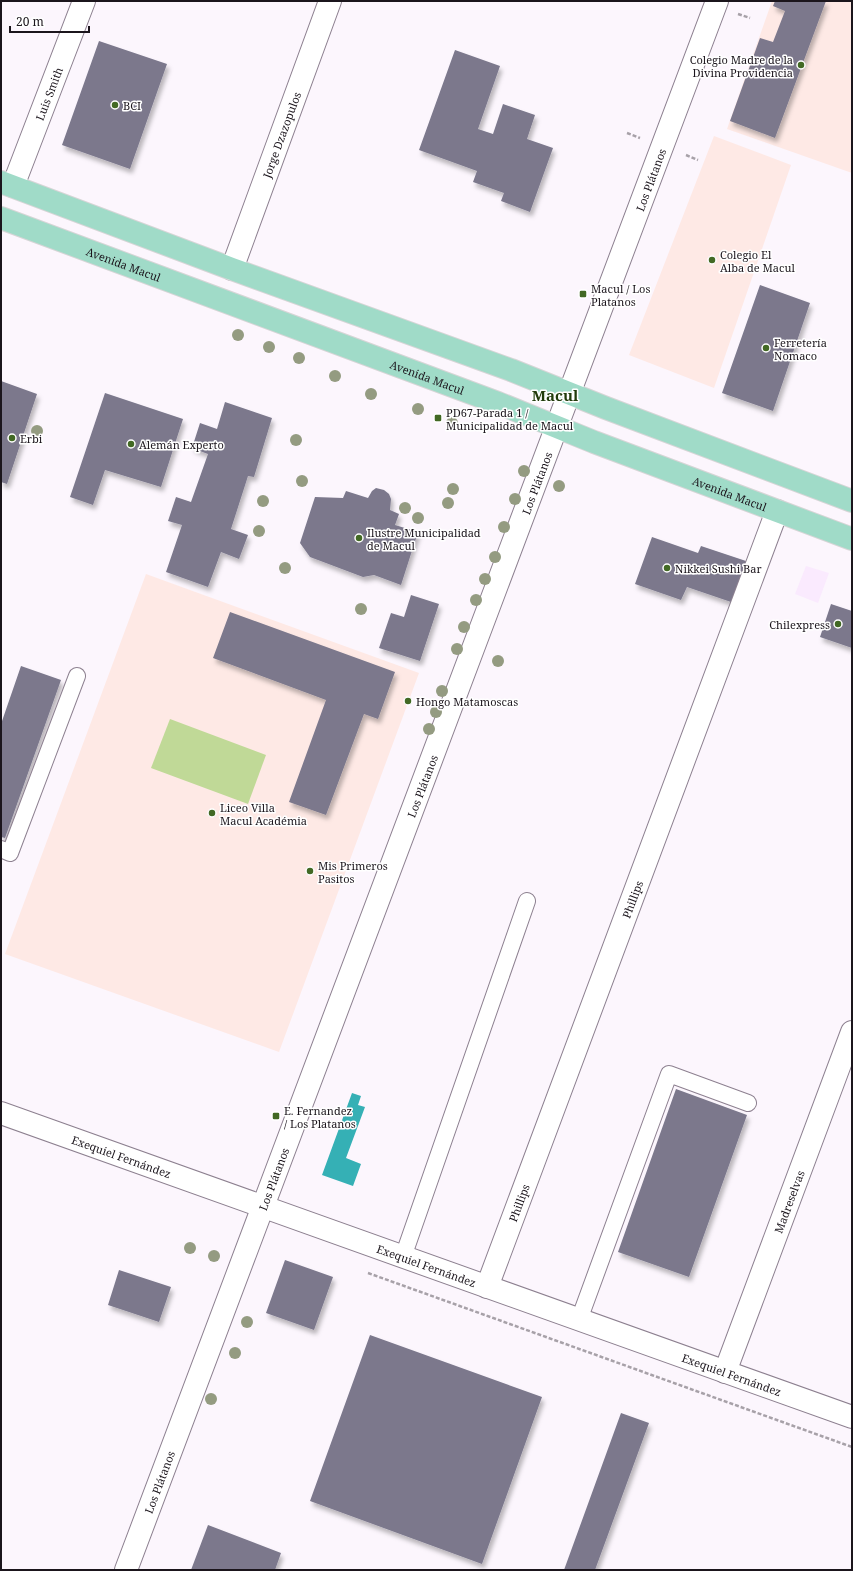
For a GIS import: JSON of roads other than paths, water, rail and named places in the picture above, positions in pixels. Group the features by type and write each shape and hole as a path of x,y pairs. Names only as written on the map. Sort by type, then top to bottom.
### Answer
{"main road":[{"path":"7,184 511,370 570,394 852,501"},
{"name":"Avenida Macul","path":"1,218 491,400 777,511 852,538"}],"street":[{"name":"Luis Smith","path":"7,184 84,1"},
{"name":"Jorge Dzazopulos","path":"232,268 330,1"},
{"name":"Los Plátanos","path":"126,1570 262,1206 558,427 717,1"},
{"name":"Phillips","path":"487,1287 777,511"},
{"name":"Madreselvas","path":"725,1372 852,1032"},
{"name":"Exequiel Fernández","path":"1,1113 852,1418"}],"lane":[{"path":"1,849 10,853 77,676"},
{"path":"403,1257 527,901"},
{"path":"579,1320 669,1074 748,1103"}],"water":[{"path":"352,1093 361,1096 358,1105 365,1107 346,1158 361,1164 353,1186 322,1175"}],"place":[{"name":"Colegio Madre de la Divina Providencia","path":"801,65"},
{"name":"BCI","path":"115,105"},
{"name":"Colegio El Alba de Macul","path":"712,260"},
{"name":"Macul / Los Platanos","path":"583,294"},
{"name":"Ferretería Nomaco","path":"766,348"},
{"name":"PD67-Parada 1 / Municipalidad de Macul","path":"438,418"},
{"name":"Erbi","path":"12,438"},
{"name":"Alemán Experto","path":"131,444"},
{"name":"Ilustre Municipalidad de Macul","path":"359,538"},
{"name":"Nikkei Sushi Bar","path":"667,568"},
{"name":"Chilexpress","path":"838,624"},
{"name":"Hongo Matamoscas","path":"408,701"},
{"name":"Liceo Villa Macul Académia","path":"212,813"},
{"name":"Mis Primeros Pasitos","path":"310,871"},
{"name":"E. Fernandez / Los Platanos","path":"276,1116"}],"district":[{"name":"Macul","path":"555,395"}]}
